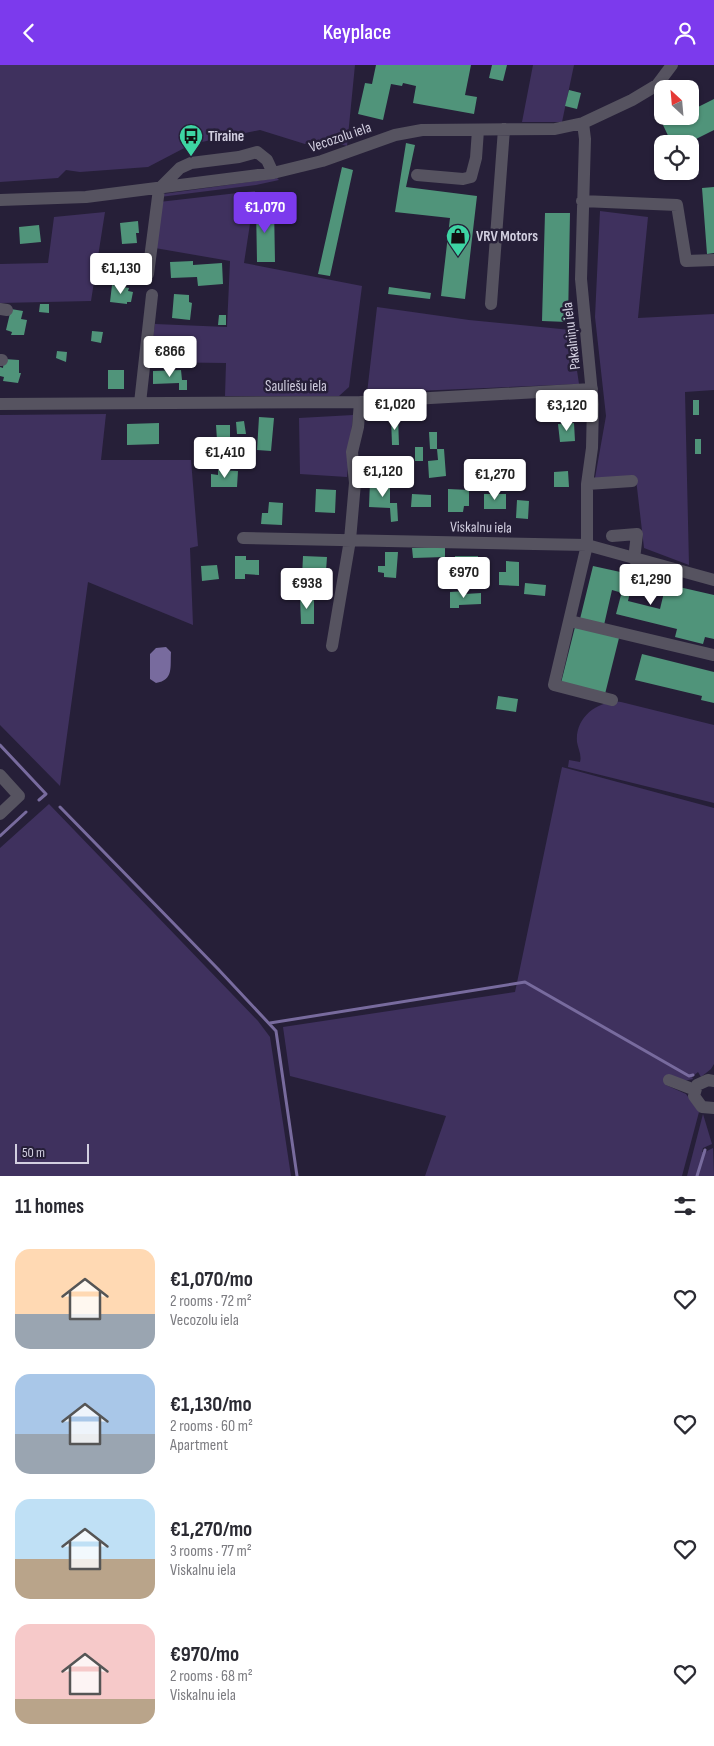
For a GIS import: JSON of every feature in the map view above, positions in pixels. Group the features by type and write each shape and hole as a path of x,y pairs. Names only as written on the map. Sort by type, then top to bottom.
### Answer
{"street":[{"name":"Vecozolu iela","path":"0,200 86,197 273,173 322,161 395,135 422,130 555,129 583,123 657,85 672,65"},
{"name":"Pakalniņu iela","path":"583,123 585,139 581,279 592,389 592,448 587,484 587,545 554,685 612,700"},
{"path":"491,304 504,129"},
{"path":"417,175 463,179 471,177 476,157 478,130"},
{"path":"148,274 159,189 180,168 191,163 239,157 257,152 267,160 273,173"},
{"path":"582,201 677,205 686,261 714,260"},
{"path":"140,403 152,295"},
{"name":"Sauliešu iela","path":"0,404 360,402 592,389"},
{"path":"332,646 350,540 355,483 352,451 358,427 360,402"},
{"path":"587,484 632,481"},
{"path":"612,535 637,534 634,559"},
{"name":"Viskalnu iela","path":"243,538 587,545 714,579"},
{"path":"570,621 713,655"},
{"path":"0,775 19,796 0,813"},
{"path":"669,1080 695,1090"},
{"path":"714,1080 702,1081 695,1090 697,1103 702,1107 714,1109"}],"shaded area":[{"path":"0,65 355,65 347,146 323,139 305,144 260,130 192,144 148,167 80,172 66,170 58,178 0,182"},
{"path":"533,65 574,65 562,122 522,122"},
{"path":"277,178 279,180 256,185 160,197 163,194"},
{"path":"255,191 244,263 362,286 349,387 339,396 225,396 226,363 149,362 155,324 227,327 230,261 155,248 159,202"},
{"path":"600,211 648,217 638,318 714,314 714,390 685,392 689,565 644,548 636,479 595,478 606,416 595,317"},
{"path":"105,212 91,301 0,303 0,264 48,263 54,217"},
{"path":"377,307 469,320 571,330 579,384 367,393"},
{"path":"106,414 101,460 191,460 198,546 190,548 193,625 88,582 60,786 0,725 0,415"},
{"path":"353,415 347,477 300,474 299,418"},
{"path":"166,647 171,652 170,672 166,679 156,683 150,679 150,654 156,648"},
{"path":"612,702 621,702 714,725 714,803 568,767 569,760 580,762 577,733 584,718 596,707"},
{"path":"562,767 714,808 714,1064 701,1077 698,1072 692,1077 693,1079 666,1085 686,1094 699,1112 682,1176 425,1176 446,1116 290,1076 283,1027 515,992"},
{"path":"49,804 258,1021 270,1037 291,1176 0,1176 0,848"},
{"path":"703,1114 712,1144 703,1148 702,1152 713,1148 714,1176 687,1176"}],"building":[{"path":"376,65 471,65 465,95 477,97 474,114 413,103 416,86 403,83 402,86 391,84 383,120 358,114 365,83 372,84"},
{"path":"492,65 507,65 503,81 489,78"},
{"path":"569,90 581,93 577,109 565,106"},
{"path":"714,99 714,130 699,138 699,135 668,135 663,125 699,125 699,106"},
{"name":"VRV Motors","path":"406,143 415,145 406,187 477,196 465,299 441,296 450,218 395,212"},
{"path":"342,167 353,170 330,276 318,274"},
{"path":"714,187 714,253 707,254 702,188"},
{"path":"256,206 274,206 275,262 257,262"},
{"path":"545,213 570,213 568,322 542,321"},
{"path":"138,221 139,233 136,233 137,243 122,244 120,223"},
{"path":"39,225 41,242 20,244 19,227"},
{"path":"193,261 193,265 222,263 223,284 198,286 197,277 171,278 170,262"},
{"path":"112,285 129,288 128,291 133,292 131,302 127,302 127,304 110,302"},
{"path":"389,287 431,293 430,299 388,294"},
{"path":"174,294 189,295 189,302 192,303 190,320 172,318"},
{"path":"40,304 49,304 49,313 39,312"},
{"path":"11,309 23,311 21,319 27,320 24,335 11,335 12,332 6,330"},
{"path":"219,315 226,315 226,325 218,325"},
{"path":"92,331 103,332 101,343 91,341"},
{"path":"57,351 67,352 66,362 56,358"},
{"path":"4,359 19,360 19,373 21,373 18,383 3,381 4,377 0,376 0,367 3,368"},
{"path":"108,370 124,370 124,389 108,389"},
{"path":"181,370 182,380 187,380 187,390 179,390 179,383 153,384 153,371"},
{"path":"693,400 699,400 699,415 693,415"},
{"path":"259,417 274,418 271,451 257,450"},
{"path":"391,417 398,417 399,445 392,445"},
{"path":"244,421 246,434 237,434 236,422"},
{"path":"159,423 159,444 127,445 127,424"},
{"path":"574,423 575,441 560,442 558,424"},
{"path":"216,425 230,425 230,440 217,440"},
{"path":"429,432 437,432 437,449 430,449"},
{"path":"695,439 701,439 701,454 695,454"},
{"path":"415,447 423,447 423,461 415,461"},
{"path":"437,449 444,449 446,476 429,478 428,461 438,460"},
{"path":"475,465 484,465 484,479 475,479"},
{"path":"218,470 238,471 237,487 211,487 211,474 218,475"},
{"path":"568,471 569,487 554,487 554,472"},
{"path":"370,481 390,481 390,503 397,503 398,521 391,522 390,508 369,507"},
{"path":"316,489 336,490 335,513 315,512"},
{"path":"448,489 469,490 469,506 464,506 463,512 448,512"},
{"path":"412,494 431,495 431,507 411,507"},
{"path":"484,494 506,494 506,509 484,509"},
{"path":"517,500 529,501 528,519 516,518"},
{"path":"269,502 283,503 282,525 261,524 262,513 268,513"},
{"path":"445,547 445,557 413,558 412,548"},
{"path":"385,552 398,552 396,578 384,577 384,573 378,572 378,566 385,566"},
{"path":"235,556 246,556 246,560 259,560 259,575 245,574 245,579 235,579"},
{"path":"303,556 327,557 326,571 316,571 315,578 302,577"},
{"path":"455,556 478,556 478,575 455,576"},
{"path":"506,561 519,562 519,586 499,585 499,572 506,572"},
{"path":"217,565 219,579 202,581 201,566"},
{"path":"593,566 634,575 628,601 660,609 666,584 714,595 714,639 705,637 703,644 675,637 677,629 616,614 621,595 619,592 612,590 604,625 580,619"},
{"path":"525,583 546,585 545,596 524,594"},
{"path":"465,591 465,594 481,593 481,604 459,605 459,608 450,608 450,592"},
{"path":"300,597 314,597 314,624 301,624"},
{"path":"575,627 619,638 605,694 561,683"},
{"path":"642,654 714,672 714,703 701,700 702,696 635,680"},
{"path":"498,696 518,699 516,712 496,709"}],"waterway":[{"path":"0,745 46,794 39,800"},
{"path":"60,807 276,1031 297,1176"},
{"path":"0,836 26,812"},
{"path":"270,1023 525,982 689,1076 693,1075"},
{"path":"697,1176 705,1150"}],"place":[{"name":"Tīraine","path":"191,157"},
{"name":"VRV Motors","path":"458,257"}]}
